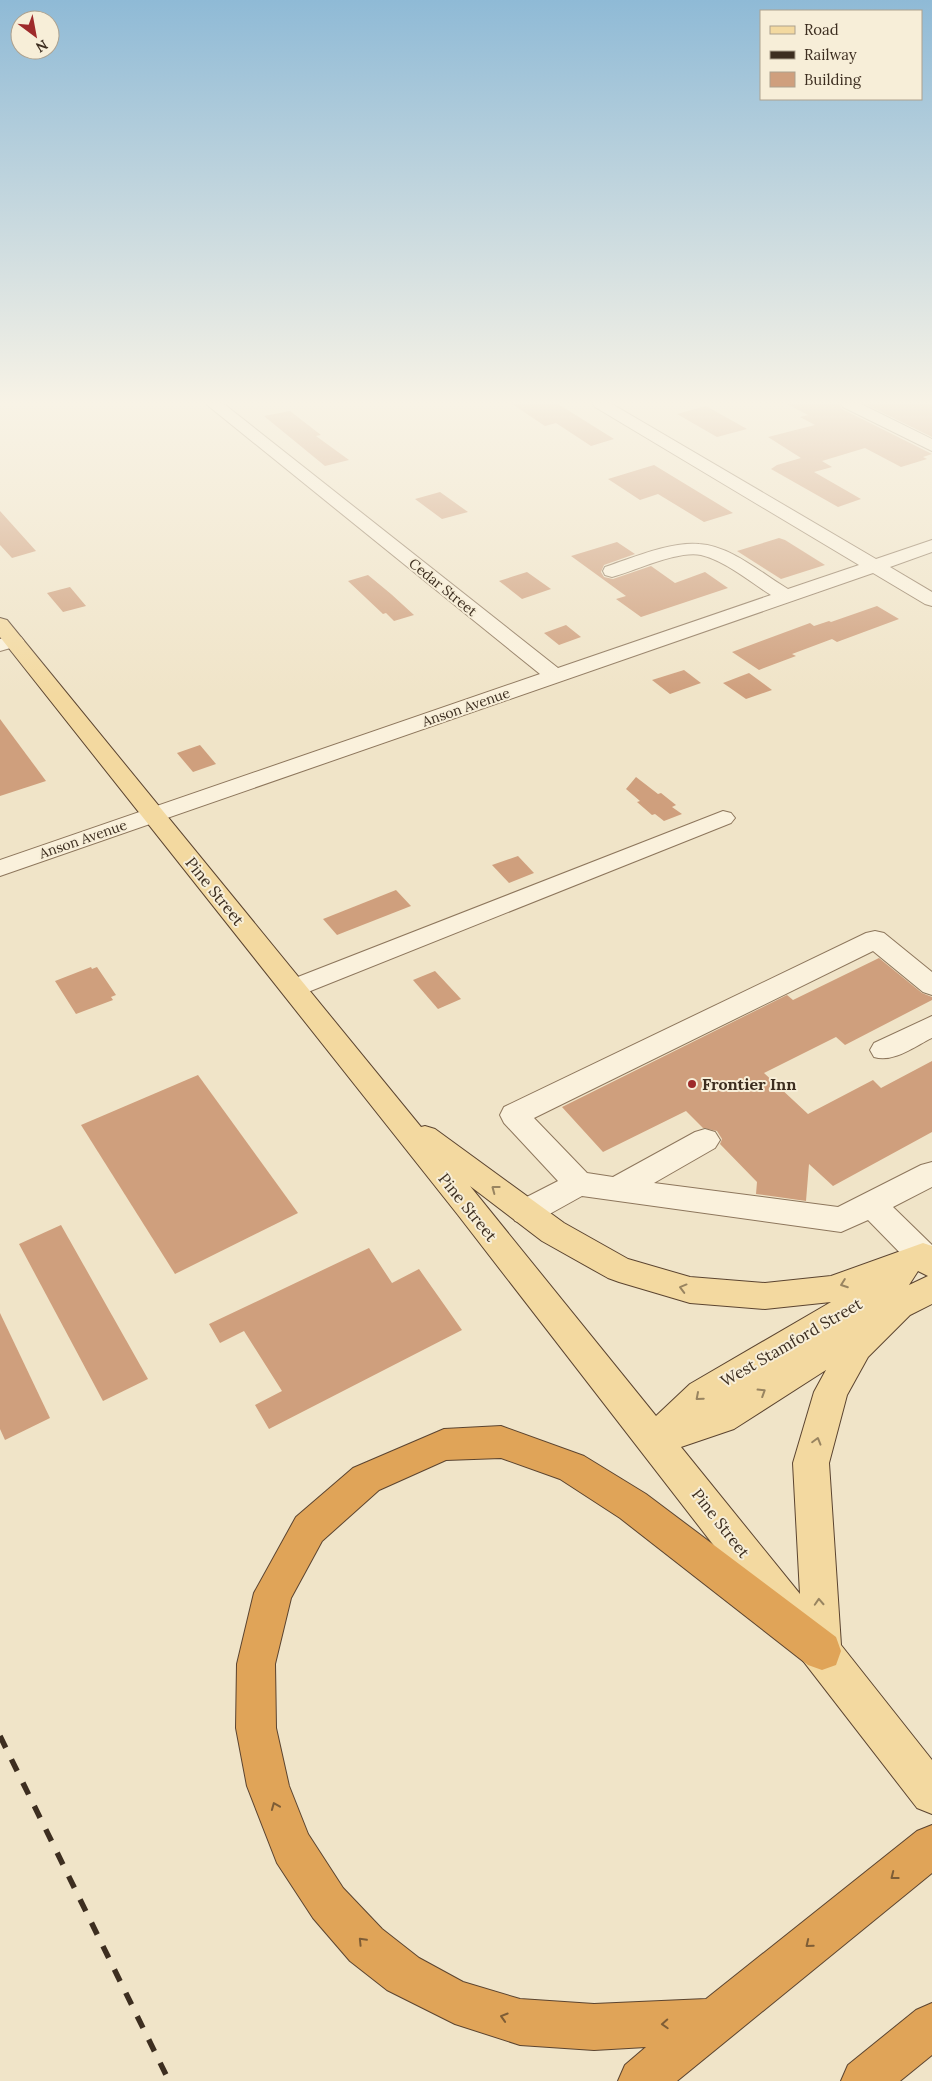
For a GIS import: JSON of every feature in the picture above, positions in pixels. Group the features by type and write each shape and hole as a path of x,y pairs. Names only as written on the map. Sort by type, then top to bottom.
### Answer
{"highway":[{"path":"714,2021 594,2027 520,2022 456,2002 402,1974 366,1945 328,1903 292,1848 268,1786 256,1728 256,1664 273,1593 309,1529 366,1479 444,1445 501,1442 572,1467 633,1506 822,1651"},
{"path":"641,2081 932,1846"},
{"path":"864,2081 932,2026"},
{"path":"897,2081 932,2026"}],"main road":[{"name":"Pine Street","path":"0,624 7,643 153,814 294,988 655,1440 932,1793"},
{"path":"392,1112 553,1232 619,1269 690,1290 765,1296 832,1289 929,1257"},
{"name":"West Stamford Street","path":"655,1440 702,1394 883,1288 929,1257"},
{"path":"655,1440 722,1418 899,1306 932,1288"},
{"path":"822,1651 811,1462 831,1392 856,1347 899,1306"}],"street":[{"name":"Cedar Street","path":"335,501 554,676"},
{"path":"767,501 932,600"},
{"name":"Anson Avenue","path":"0,868 932,546"},
{"path":"612,571 648,559 699,548 740,568 785,596"},
{"path":"294,988 723,818"},
{"path":"578,1184 514,1114 875,939 932,986"},
{"path":"884,1050 932,1026"},
{"path":"619,1188 705,1140"},
{"path":"526,1212 578,1184 619,1188 841,1220 932,1173"},
{"path":"872,1205 929,1257"}],"building":[{"path":"418,501 453,501 468,512 442,519"},
{"path":"670,501 713,501 733,513 704,522"},
{"path":"828,501 855,501 838,507"},
{"path":"0,511 36,551 12,558 0,545"},
{"path":"779,538 825,565 781,579 737,551"},
{"path":"617,542 635,554 604,565 601,572 604,577 613,579 651,566 675,583 705,572 728,588 641,617 616,599 626,596 571,556"},
{"path":"527,572 551,589 522,599 499,581"},
{"path":"368,575 414,615 394,621 386,613 383,614 348,581"},
{"path":"70,587 86,606 63,612 47,593"},
{"path":"877,606 899,619 837,642 832,639 792,654 796,656 759,670 732,652 810,623 814,626 831,622"},
{"path":"566,625 581,637 559,645 544,633"},
{"path":"684,670 701,683 670,694 652,680"},
{"path":"749,673 772,690 746,699 723,683"},
{"path":"0,719 46,781 0,796"},
{"path":"200,745 216,764 193,772 177,753"},
{"path":"636,777 676,805 672,807 682,814 664,821 655,814 652,815 626,789"},
{"path":"518,856 534,873 509,883 492,865"},
{"path":"396,890 411,906 337,935 323,919"},
{"name":"Frontier Inn","path":"879,958 922,993 932,997 932,1000 845,1045 836,1037 764,1073 808,1114 873,1080 881,1088 932,1061 932,1132 833,1186 809,1164 806,1201 756,1194 757,1182 720,1144 722,1139 717,1131 703,1128 686,1111 603,1152 562,1107 787,995 793,1000"},
{"path":"91,967 92,969 97,967 116,995 111,997 113,1000 76,1014 55,981"},
{"path":"435,971 461,999 438,1009 413,980"},
{"path":"198,1075 298,1213 175,1274 81,1125"},
{"path":"61,1225 148,1379 103,1401 19,1244"},
{"path":"369,1248 392,1283 419,1269 462,1330 269,1429 255,1405 282,1391 244,1331 220,1343 209,1324"},
{"path":"0,1313 50,1418 5,1440 0,1429"}],"railway":[{"path":"0,1736 169,2081"}],"place":[{"name":"Frontier Inn","path":"692,1084"}]}
